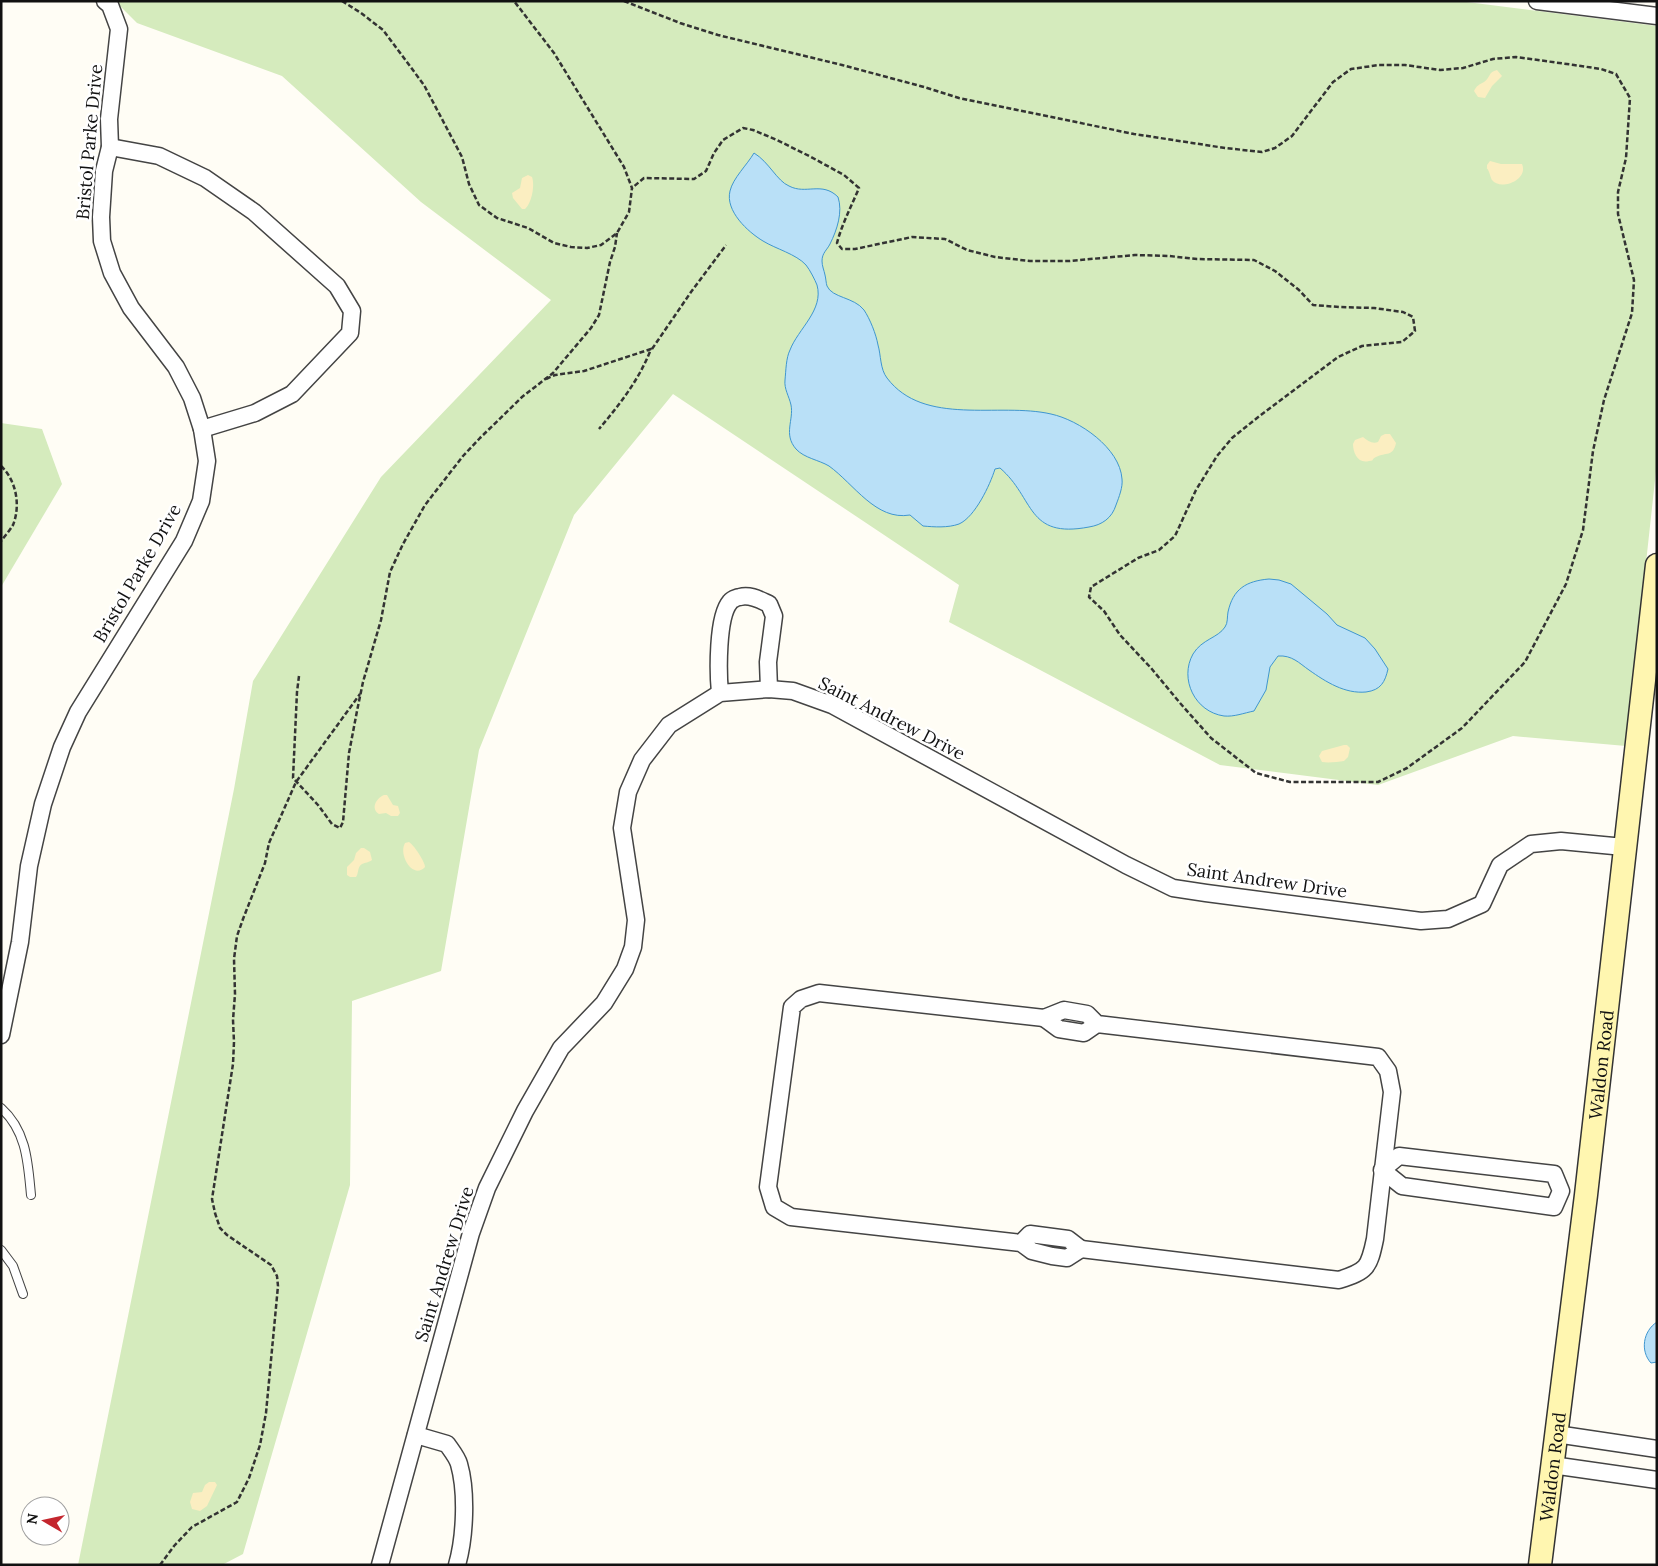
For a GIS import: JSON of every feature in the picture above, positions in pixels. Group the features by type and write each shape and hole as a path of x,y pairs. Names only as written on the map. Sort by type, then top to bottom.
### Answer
{"street":[{"name":"Bristol Parke Drive","path":"2,1031 20,942 29,866 42,804 62,747 78,712 184,541 202,501 207,461 202,429 192,398 176,367 131,308 112,273 102,241 100,218 104,171 110,147 109,119 119,28 110,5 105,1"},
{"path":"1537,1 1657,16"},
{"path":"110,147 159,156 205,178 254,212 337,286 352,311 350,333 292,394 255,413 202,429"},
{"name":"Waldon Road","path":"1540,1565 1586,1195 1657,565"},
{"path":"720,693 718,672 723,617 730,601 740,596 752,596 769,604 774,616 768,662 769,689"},
{"name":"Saint Andrew Drive","path":"380,1565 471,1233 487,1188 525,1111 561,1048 604,1003 625,969 630,955 636,920 622,828 628,792 642,760 670,724 720,693 769,689 793,691 832,705 1126,865 1174,888 1421,921 1448,919 1482,904 1500,865 1531,844 1561,841 1624,847"},
{"path":"1382,1170 1392,1092 1388,1071 1378,1057 1097,1024 1087,1014 1064,1010 1044,1018 819,993 801,999 792,1007 768,1186 774,1206 791,1217 1021,1243 1032,1251 1067,1258 1081,1249 1339,1280 1357,1274 1371,1261 1382,1170 1399,1156 1554,1174 1561,1191 1554,1207 1402,1186 1382,1170"},
{"path":"1561,1191 1586,1195"},
{"path":"1556,1434 1657,1449"},
{"path":"416,1435 447,1444 458,1463 464,1501 463,1534 457,1565"},
{"path":"1552,1465 1657,1480"}],"lane":[{"path":"1,1108 17,1127 27,1155 31,1195"},
{"path":"1,1250 13,1266 22,1294"}],"path":[{"path":"342,1 383,30 424,84 462,157 469,184 480,205 497,218 528,228 554,243 571,247 587,248 601,245 617,233"},
{"path":"299,676 293,778 318,804 332,824 340,828 343,822 349,753 360,694 381,620 390,572 402,544 425,505 480,438 522,397 553,373 600,315 617,233 629,212 632,188 624,167 554,53 514,1"},
{"path":"624,1 680,23 718,35 842,65 960,98 1134,134 1262,152 1275,148 1292,136 1334,82 1351,69 1379,65 1406,65 1440,70 1463,68 1493,59 1516,58 1583,66 1616,74 1630,98 1626,158 1618,192 1618,214 1634,280 1632,313 1604,400 1592,451 1582,530 1566,584 1526,662 1462,728 1407,768 1378,782 1290,782 1256,773 1212,738 1180,704 1151,668 1120,635 1104,611 1089,597 1091,587 1138,558 1159,550 1175,536 1196,490 1217,456 1232,438 1338,357 1362,346 1402,342 1415,331 1414,317 1403,312 1374,308 1313,305 1299,290 1275,271 1254,260 1135,255 1069,261 1030,261 995,257 967,250 945,239 912,237 855,249 842,248 837,243 839,235 859,188 844,175 811,157 777,140 743,128 723,140 706,171 694,179 644,178 632,188"},
{"path":"599,428 628,393 651,350 726,245"},
{"path":"542,380 555,375 584,371 651,350"},
{"path":"1,466 8,472 16,492 17,510 12,525 1,541"},
{"path":"160,1565 174,1546 192,1527 237,1502 249,1478 260,1445 266,1413 278,1286 277,1276 271,1265 238,1244 220,1228 212,1198 233,1064 232,1020 235,994 234,959 237,936 265,863 269,843 296,782 360,694"}],"green space":[{"path":"115,1 1459,1 1657,26 1657,462 1626,746 1513,736 1378,785 1220,765 949,622 959,585 673,394 574,515 479,750 441,971 352,1001 350,1185 243,1554 222,1565 78,1565 234,789 253,681 381,477 551,300 421,202 282,76 137,23"},
{"path":"1,423 42,429 62,484 1,587"}],"sand":[{"path":"1497,70 1502,76 1492,86 1485,98 1478,97 1474,91 1476,87 1486,80 1492,72"},
{"path":"1490,161 1501,164 1522,164 1523,170 1518,179 1513,182 1507,184 1496,183 1487,169"},
{"path":"528,175 533,180 532,194 525,209 522,209 513,198 512,193 520,188 522,178"},
{"path":"1385,434 1390,434 1396,443 1391,452 1365,462 1357,457 1353,447 1355,440 1363,437 1370,442 1376,443"},
{"path":"1344,745 1350,748 1348,757 1344,761 1322,762 1319,756 1322,751"},
{"path":"387,795 393,805 398,806 400,813 398,816 391,816 386,813 379,814 375,809 378,799"},
{"path":"409,842 425,865 420,870 412,868 403,854 405,843"},
{"path":"361,848 370,852 372,860 360,865 356,877 350,877 347,875 347,867"},
{"path":"209,1482 215,1482 217,1485 207,1506 200,1511 192,1509 190,1502 193,1493 202,1492 205,1485"}],"water":[{"path":"754,153 785,184 795,188 826,190 838,197 840,209 837,227 833,239 822,258 827,285 833,293 855,302 864,310 874,331 882,366 887,378 903,393 921,403 941,408 1031,411 1051,414 1074,422 1106,446 1120,468 1121,489 1114,510 1109,517 1098,525 1089,527 1069,529 1053,527 1042,522 1000,468 995,469 981,500 971,515 965,520 950,526 923,526 910,515 898,515 876,507 829,466 803,455 796,449 789,432 792,411 785,386 786,364 794,342 814,311 817,303 817,285 802,261 757,237 734,213 729,199 730,191 737,176"},
{"path":"1269,579 1291,584 1327,614 1337,625 1365,638 1388,669 1381,685 1366,692 1343,689 1322,679 1295,660 1278,656 1270,667 1266,690 1254,711 1224,716 1205,708 1192,693 1189,684 1189,664 1193,654 1201,645 1225,627 1230,604 1237,592 1247,584"},
{"path":"1657,1322 1657,1362 1651,1363 1644,1347 1646,1336"}]}
